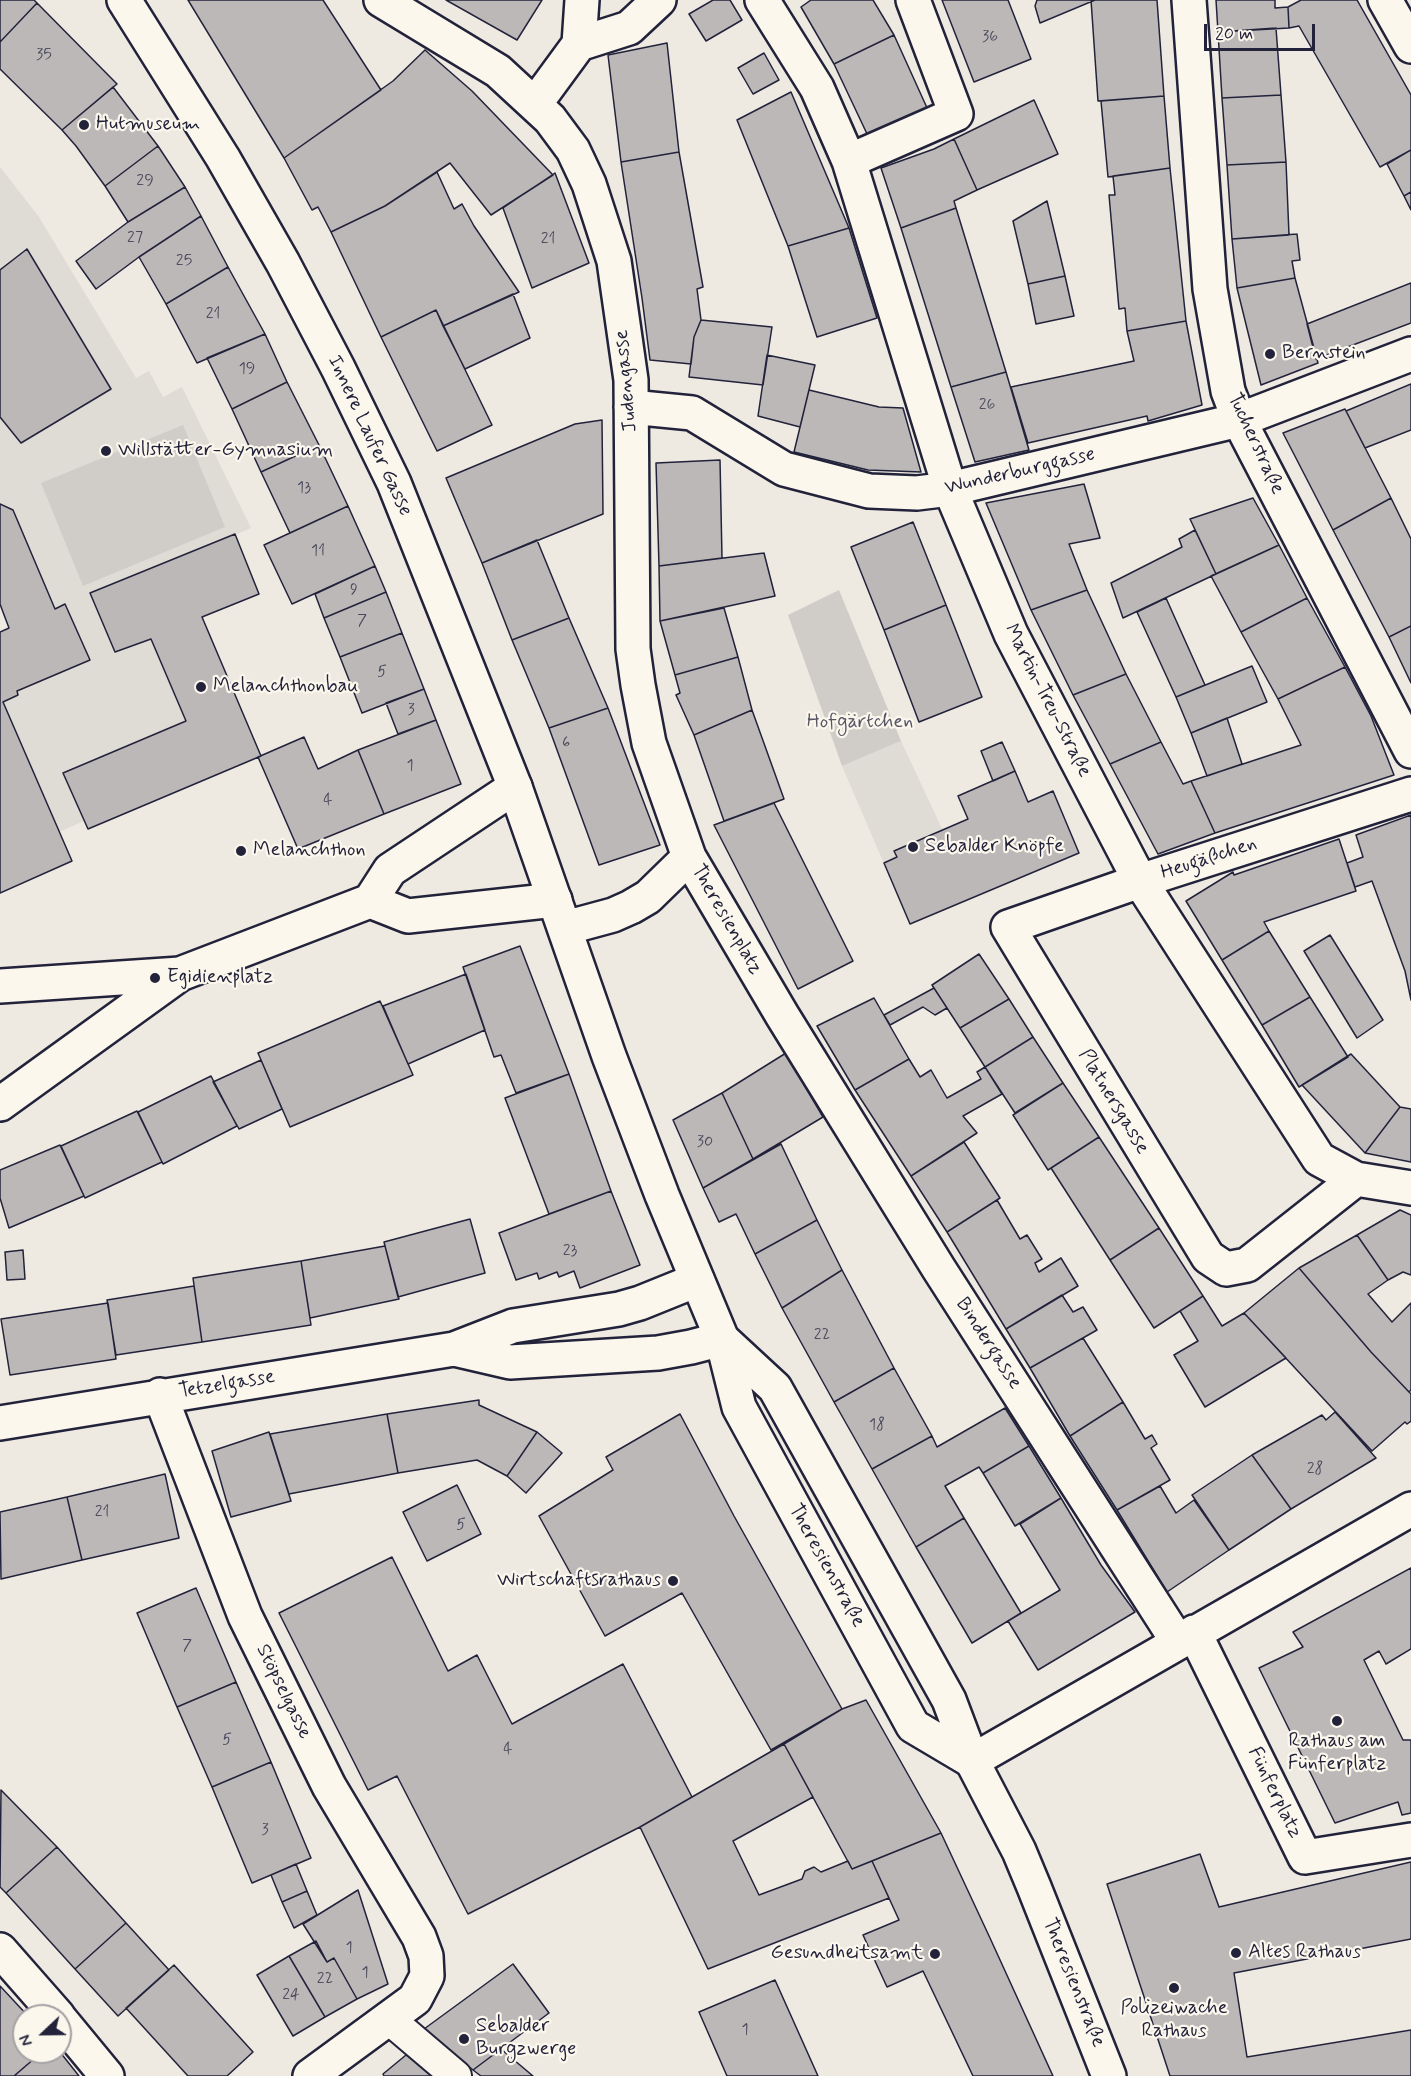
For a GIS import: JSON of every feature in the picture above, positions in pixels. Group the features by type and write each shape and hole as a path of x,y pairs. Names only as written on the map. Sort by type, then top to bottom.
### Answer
{"street":[{"name":"Innere Laufer Gasse","path":"124,0 223,158 283,263 338,368 394,483 515,787 560,914"},
{"name":"Judengasse","path":"381,0 498,71 550,119 573,150 589,184 614,261 631,380 635,667 649,743 689,857"},
{"path":"535,104 579,44 582,0"},
{"path":"579,44 629,28 659,0"},
{"name":"Martin-Treu-Straße","path":"762,0 817,88 849,161 950,489 1011,634 1140,881 1318,1159 1356,1179 1411,1188"},
{"path":"849,161 956,114 913,0"},
{"name":"Tucherstraße","path":"1189,0 1210,289 1228,391 1239,420 1411,751"},
{"path":"1385,0 1411,46"},
{"name":"Wunderburggasse","path":"632,407 692,412 784,469 870,491 917,493 950,489 1239,420 1411,354"},
{"path":"0,1104 180,974 370,901 390,870 515,787"},
{"name":"Heugäßchen","path":"1008,927 1140,881 1411,794"},
{"name":"Theresienplatz","path":"560,914 613,915 648,897 689,857 801,1046"},
{"path":"370,901 408,916 560,914"},
{"name":"Theresienstraße","path":"560,914 662,1195 722,1339 739,1407 913,1726 972,1761"},
{"name":"Platnersgasse","path":"1008,927 1208,1257 1226,1269 1246,1265 1356,1179"},
{"path":"0,986 180,974"},
{"name":"Bindergasse","path":"801,1046 939,1269 1186,1637"},
{"name":"Tetzelgasse","path":"0,1423 160,1395 454,1349 513,1326 619,1309 697,1280"},
{"name":"Theresienstraße","path":"722,1339 775,1388 950,1700 972,1761 1030,1878 1109,2076"},
{"name":"Tetzelgasse","path":"454,1349 510,1362 658,1353 722,1339"},
{"name":"Stöpselgasse","path":"160,1395 245,1616 329,1786 419,1937 426,1956 427,1976 415,1999 389,2019"},
{"path":"972,1761 1411,1509"},
{"path":"872,1651 910,1630"},
{"name":"Fünferplatz","path":"1186,1637 1305,1857 1411,1840"},
{"path":"0,1950 48,2004"},
{"path":"310,2076 389,2019 456,2076"},
{"path":"72,2033 106,2076"}],"shaded area":[{"name":"Willstätter-Gymnasium","path":"0,167 39,217 136,378 149,371 163,397 182,387 251,528 235,535 202,617 261,756 88,829 84,821 59,832 3,702 18,695 17,691 90,660 65,604 55,609 13,510 0,504"},
{"name":"Sebalder Knöpfe","path":"901,741 974,897 910,924 842,766"}],"green space":[{"path":"183,425 225,527 83,586 41,483"},
{"name":"Hofgärtchen","path":"839,590 901,741 842,766 788,615"}],"building":[{"path":"0,0 34,0 37,3 0,42"},
{"path":"188,0 323,0 381,90 284,158"},
{"path":"446,0 542,0 517,40"},
{"path":"713,0 730,0 742,20 706,41 689,14"},
{"path":"811,0 873,0 894,35 834,64 801,7"},
{"path":"942,0 1008,0 1031,59 974,82"},
{"path":"1037,0 1095,0 1040,23 1035,6"},
{"path":"1091,0 1157,0 1164,96 1098,101"},
{"path":"1216,0 1275,0 1275,8 1288,7 1289,28 1218,32"},
{"path":"1301,0 1357,0 1411,95 1411,150 1380,167 1299,26 1289,28 1288,7"},
{"path":"37,3 117,84 62,130 0,69 0,42"},
{"path":"1276,28 1281,95 1222,98 1218,32"},
{"path":"894,35 928,110 868,136 834,64"},
{"path":"667,43 679,152 621,162 608,55"},
{"path":"425,50 472,91 553,175 491,215 450,163 385,206 331,232 318,207 312,210 284,158 393,81"},
{"path":"764,53 779,80 753,94 738,68"},
{"path":"113,87 158,146 105,186 62,130"},
{"path":"791,92 849,228 788,246 737,120"},
{"path":"1281,95 1286,162 1227,165 1222,98"},
{"path":"1164,96 1170,168 1108,177 1101,101"},
{"path":"1034,100 1058,154 977,190 954,139"},
{"path":"954,139 977,190 954,201 956,208 901,228 881,168 934,149"},
{"path":"158,146 185,187 128,222 105,186"},
{"path":"1411,150 1411,192 1404,196 1387,164"},
{"path":"679,152 703,287 697,289 701,320 694,337 691,364 650,360 621,162"},
{"path":"1286,162 1289,235 1232,239 1227,165"},
{"path":"1170,168 1186,321 1127,331 1125,308 1119,309 1109,195 1115,195 1113,176"},
{"path":"437,172 454,209 462,204 474,226 519,292 443,326 436,310 381,337 331,232 385,206"},
{"path":"555,173 589,263 532,288 503,208"},
{"path":"185,187 201,216 96,289 76,261 128,222"},
{"path":"1411,192 1411,210 1404,196"},
{"path":"1047,201 1065,276 1028,284 1013,221"},
{"path":"956,208 1006,372 951,387 901,228"},
{"path":"201,216 228,267 166,304 139,257"},
{"path":"849,228 877,318 817,337 788,246"},
{"path":"1297,234 1300,260 1292,261 1295,278 1237,288 1232,239"},
{"path":"27,249 111,389 21,443 0,417 0,270"},
{"path":"228,267 265,334 197,363 166,304"},
{"path":"1065,276 1074,316 1036,324 1028,284"},
{"path":"1295,278 1318,363 1261,385 1237,288"},
{"path":"1411,283 1411,323 1316,359 1307,324"},
{"path":"513,294 530,338 465,369 443,326"},
{"path":"436,310 492,425 437,451 381,337"},
{"path":"701,320 772,327 763,385 689,377 694,337"},
{"path":"1186,321 1202,405 1148,421 1147,416 1028,443 1011,387 1134,361 1127,331"},
{"path":"265,334 287,382 232,409 207,358"},
{"path":"767,355 815,365 800,427 758,416"},
{"path":"1006,372 1029,450 975,462 951,387"},
{"path":"287,382 319,445 261,472 232,409"},
{"path":"1411,384 1411,430 1365,448 1346,411"},
{"path":"809,390 879,407 903,408 921,472 868,470 794,452"},
{"path":"1345,409 1391,498 1333,530 1283,433"},
{"path":"602,420 603,514 482,563 446,478 575,424"},
{"path":"319,445 348,506 290,533 261,472"},
{"path":"720,460 722,558 659,566 656,463"},
{"path":"1084,484 1100,538 1069,544 1087,590 1031,610 986,503"},
{"path":"1253,498 1279,545 1216,574 1190,519"},
{"path":"1391,498 1411,539 1411,626 1389,637 1333,530"},
{"path":"0,504 13,510 55,609 65,604 90,660 17,691 18,695 3,702 72,861 0,893 0,632 9,628 0,604"},
{"path":"348,506 375,566 292,604 264,545"},
{"path":"913,522 946,605 884,630 851,547"},
{"path":"1195,530 1216,574 1123,618 1111,583 1182,547 1179,539"},
{"name":"Melanchthonbau","path":"235,534 259,594 202,617 261,756 88,829 63,773 186,721 151,639 115,652 90,593"},
{"path":"537,540 569,618 512,640 482,563"},
{"path":"1279,545 1307,598 1241,632 1211,576"},
{"path":"764,553 775,596 660,621 659,566"},
{"path":"375,566 386,592 324,618 315,594"},
{"path":"1087,590 1126,674 1073,695 1031,610"},
{"path":"386,592 402,633 340,657 324,618"},
{"path":"1166,598 1205,685 1176,697 1137,612"},
{"path":"1307,598 1345,667 1278,699 1241,632"},
{"path":"946,605 982,697 919,722 884,630"},
{"path":"724,608 738,657 675,675 660,621"},
{"path":"569,618 608,708 549,728 512,640"},
{"path":"1411,626 1411,683 1389,637"},
{"path":"402,633 424,689 362,713 340,657"},
{"path":"738,657 752,710 694,735 676,695 680,693 675,675"},
{"path":"1252,666 1267,702 1191,733 1176,697"},
{"path":"1345,667 1371,716 1394,775 1215,833 1191,781 1301,745 1278,699"},
{"path":"1126,674 1161,742 1110,764 1073,695"},
{"path":"424,689 436,720 398,734 386,703"},
{"path":"608,708 660,845 599,865 549,728"},
{"path":"752,710 784,799 724,821 694,735"},
{"path":"1227,718 1242,764 1207,776 1191,733"},
{"path":"436,720 461,784 384,814 358,750"},
{"path":"304,737 318,769 358,750 384,814 298,849 258,757"},
{"path":"1002,742 1015,771 993,781 981,751"},
{"path":"1161,742 1183,784 1191,781 1215,833 1158,854 1110,764"},
{"path":"1015,771 1028,802 1053,791 1079,853 910,924 884,863 897,857 894,851 968,819 958,796"},
{"path":"774,803 853,961 798,989 714,825"},
{"path":"1411,815 1411,1000 1405,971 1372,881 1355,887 1347,863 1363,857 1356,835"},
{"path":"1339,839 1356,891 1264,922 1269,931 1222,960 1186,901 1233,872 1234,875"},
{"path":"1269,931 1310,997 1262,1025 1222,960"},
{"path":"1330,935 1383,1020 1357,1038 1304,951"},
{"path":"520,946 569,1074 516,1093 501,1055 494,1057 463,967"},
{"path":"979,954 1009,999 960,1028 932,985"},
{"path":"466,974 485,1030 408,1064 383,1006"},
{"path":"934,988 947,1008 935,1015 923,1007 890,1025 884,1015"},
{"path":"1310,997 1348,1057 1299,1087 1262,1025"},
{"path":"874,998 909,1059 855,1090 817,1026"},
{"path":"1009,999 1033,1037 985,1067 960,1028"},
{"path":"380,1001 413,1075 290,1127 258,1053"},
{"path":"1033,1037 1063,1083 1015,1113 985,1067"},
{"path":"786,1053 823,1117 753,1159 722,1093"},
{"path":"1351,1054 1400,1107 1365,1153 1302,1085"},
{"path":"909,1059 920,1077 931,1070 947,1098 981,1079 977,1072 985,1067 1002,1094 963,1116 977,1133 911,1176 855,1090"},
{"path":"261,1060 282,1109 239,1129 213,1082"},
{"path":"569,1074 611,1191 549,1214 505,1098"},
{"path":"211,1076 237,1126 163,1164 138,1112"},
{"path":"1063,1083 1099,1137 1048,1170 1013,1115"},
{"path":"722,1093 753,1159 703,1188 673,1120"},
{"path":"1400,1107 1411,1109 1411,1162 1365,1153"},
{"path":"137,1111 162,1162 85,1198 61,1146"},
{"path":"1099,1137 1159,1228 1110,1260 1051,1168"},
{"path":"964,1142 1000,1198 947,1232 911,1176"},
{"path":"781,1144 817,1220 755,1254 736,1214 719,1222 703,1188"},
{"path":"60,1145 84,1196 9,1228 0,1198 0,1170"},
{"path":"611,1191 640,1265 580,1288 574,1271 559,1277 557,1272 539,1279 537,1273 516,1280 499,1233"},
{"path":"997,1200 1020,1239 1027,1235 1042,1259 1035,1263 1039,1272 1061,1258 1078,1286 1006,1329 947,1232"},
{"path":"1400,1210 1411,1215 1411,1275 1403,1272 1388,1280 1357,1235"},
{"path":"470,1219 485,1273 398,1297 384,1242"},
{"path":"817,1220 842,1270 782,1308 755,1254"},
{"path":"1159,1228 1203,1296 1154,1328 1110,1260"},
{"path":"1357,1235 1388,1280 1368,1294 1392,1322 1411,1303 1411,1390 1409,1392 1371,1352 1299,1268"},
{"path":"385,1246 399,1299 310,1318 301,1261"},
{"path":"23,1250 25,1279 7,1280 5,1252"},
{"path":"301,1261 311,1325 202,1342 193,1278"},
{"path":"1299,1268 1371,1352 1411,1394 1411,1421 1407,1424 1405,1422 1372,1451 1244,1313"},
{"path":"842,1270 894,1368 834,1402 782,1308"},
{"path":"194,1286 202,1342 116,1355 107,1300"},
{"path":"1062,1295 1073,1312 1083,1307 1097,1330 1030,1368 1006,1329"},
{"path":"1203,1296 1222,1326 1244,1313 1286,1358 1205,1407 1174,1355 1198,1341 1180,1311"},
{"path":"108,1303 116,1359 10,1375 1,1319"},
{"path":"1083,1338 1123,1402 1070,1436 1030,1368"},
{"path":"894,1368 932,1436 872,1469 834,1402"},
{"path":"479,1400 479,1405 537,1432 507,1476 477,1460 398,1473 387,1414"},
{"path":"1123,1402 1145,1439 1152,1435 1157,1444 1151,1448 1170,1480 1117,1510 1070,1436"},
{"path":"1005,1408 1029,1446 983,1473 979,1467 945,1486 964,1518 916,1547 872,1469 932,1436 937,1447"},
{"path":"1335,1412 1376,1458 1291,1509 1252,1455 1322,1415 1326,1420"},
{"path":"387,1414 398,1473 289,1494 270,1434"},
{"name":"Wirtschaftsrathaus","path":"680,1414 842,1709 771,1750 682,1593 605,1636 539,1516 613,1470 606,1457"},
{"path":"269,1432 291,1501 231,1517 212,1451"},
{"path":"537,1432 562,1453 526,1493 507,1476"},
{"path":"1029,1446 1061,1498 1015,1526 983,1473"},
{"path":"1252,1455 1291,1509 1229,1550 1192,1495"},
{"path":"165,1474 179,1538 82,1560 67,1497"},
{"path":"457,1485 481,1534 427,1561 403,1512"},
{"path":"1160,1486 1176,1513 1194,1500 1229,1550 1167,1592 1117,1510"},
{"path":"67,1497 82,1560 1,1579 0,1512"},
{"path":"1061,1498 1101,1565 1135,1612 1038,1670 1008,1621 1060,1590 1020,1524"},
{"path":"964,1518 1021,1613 972,1643 916,1547"},
{"path":"392,1557 448,1671 477,1655 512,1724 623,1664 692,1797 640,1827 468,1914 397,1776 368,1790 279,1613"},
{"path":"1411,1568 1411,1649 1386,1664 1379,1651 1364,1660 1403,1740 1411,1740 1411,1813 1402,1815 1398,1802 1335,1823 1259,1668 1303,1647 1293,1632"},
{"path":"196,1588 236,1682 177,1707 137,1613"},
{"path":"236,1682 271,1762 212,1787 177,1707"},
{"path":"866,1700 941,1833 852,1869 784,1744 842,1709"},
{"path":"784,1744 813,1797 733,1841 759,1895 802,1879 805,1871 814,1867 821,1872 848,1861 852,1869 872,1861 889,1898 708,1969 640,1827"},
{"path":"271,1762 311,1858 252,1883 212,1787"},
{"path":"1,1790 57,1847 6,1893 0,1887"},
{"name":"Gesundheitsamt","path":"941,1833 1053,2076 973,2076 923,1971 887,1987 863,1935 899,1920 872,1861"},
{"path":"57,1847 126,1923 75,1969 6,1893"},
{"name":"Altes Rathaus","path":"1200,1854 1219,1907 1411,1862 1411,1939 1234,1973 1247,2057 1411,2030 1411,2076 1170,2076 1107,1884"},
{"path":"296,1864 307,1891 282,1902 271,1875"},
{"path":"358,1890 388,1984 357,1999 334,1958 327,1962 303,1924"},
{"path":"307,1891 317,1915 294,1928 282,1902"},
{"path":"126,1923 169,1970 118,2016 75,1969"},
{"path":"316,1941 327,1962 334,1958 357,1999 325,2017 289,1956"},
{"path":"289,1956 325,2017 293,2036 257,1975"},
{"path":"513,1964 549,2013 473,2070 424,2029"},
{"path":"174,1965 253,2052 227,2076 188,2076 126,2008"},
{"name":"Gesundheitsamt","path":"775,1980 818,2076 727,2076 699,2012"},
{"path":"0,1986 17,2004 12,2004 12,2064 28,2064 14,2076 0,2076"},
{"path":"501,2049 533,2076 481,2076 473,2070"},
{"path":"406,2055 437,2076 384,2076 383,2074"},
{"path":"28,2064 70,2064 79,2076 14,2076"}],"place":[{"name":"Hutmuseum","path":"84,125"},
{"name":"Bernstein","path":"1270,354"},
{"name":"Willstätter-Gymnasium","path":"106,451"},
{"name":"Melanchthonbau","path":"201,687"},
{"name":"Sebalder Knöpfe","path":"913,847"},
{"name":"Melanchthon","path":"241,851"},
{"name":"Egidienplatz","path":"155,978"},
{"name":"Wirtschaftsrathaus","path":"673,1581"},
{"name":"Rathaus am Fünferplatz","path":"1337,1721"},
{"name":"Altes Rathaus","path":"1236,1953"},
{"name":"Gesundheitsamt","path":"935,1954"},
{"name":"Polizeiwache Rathaus","path":"1174,1988"},
{"name":"Sebalder Burgzwerge","path":"464,2039"}]}
